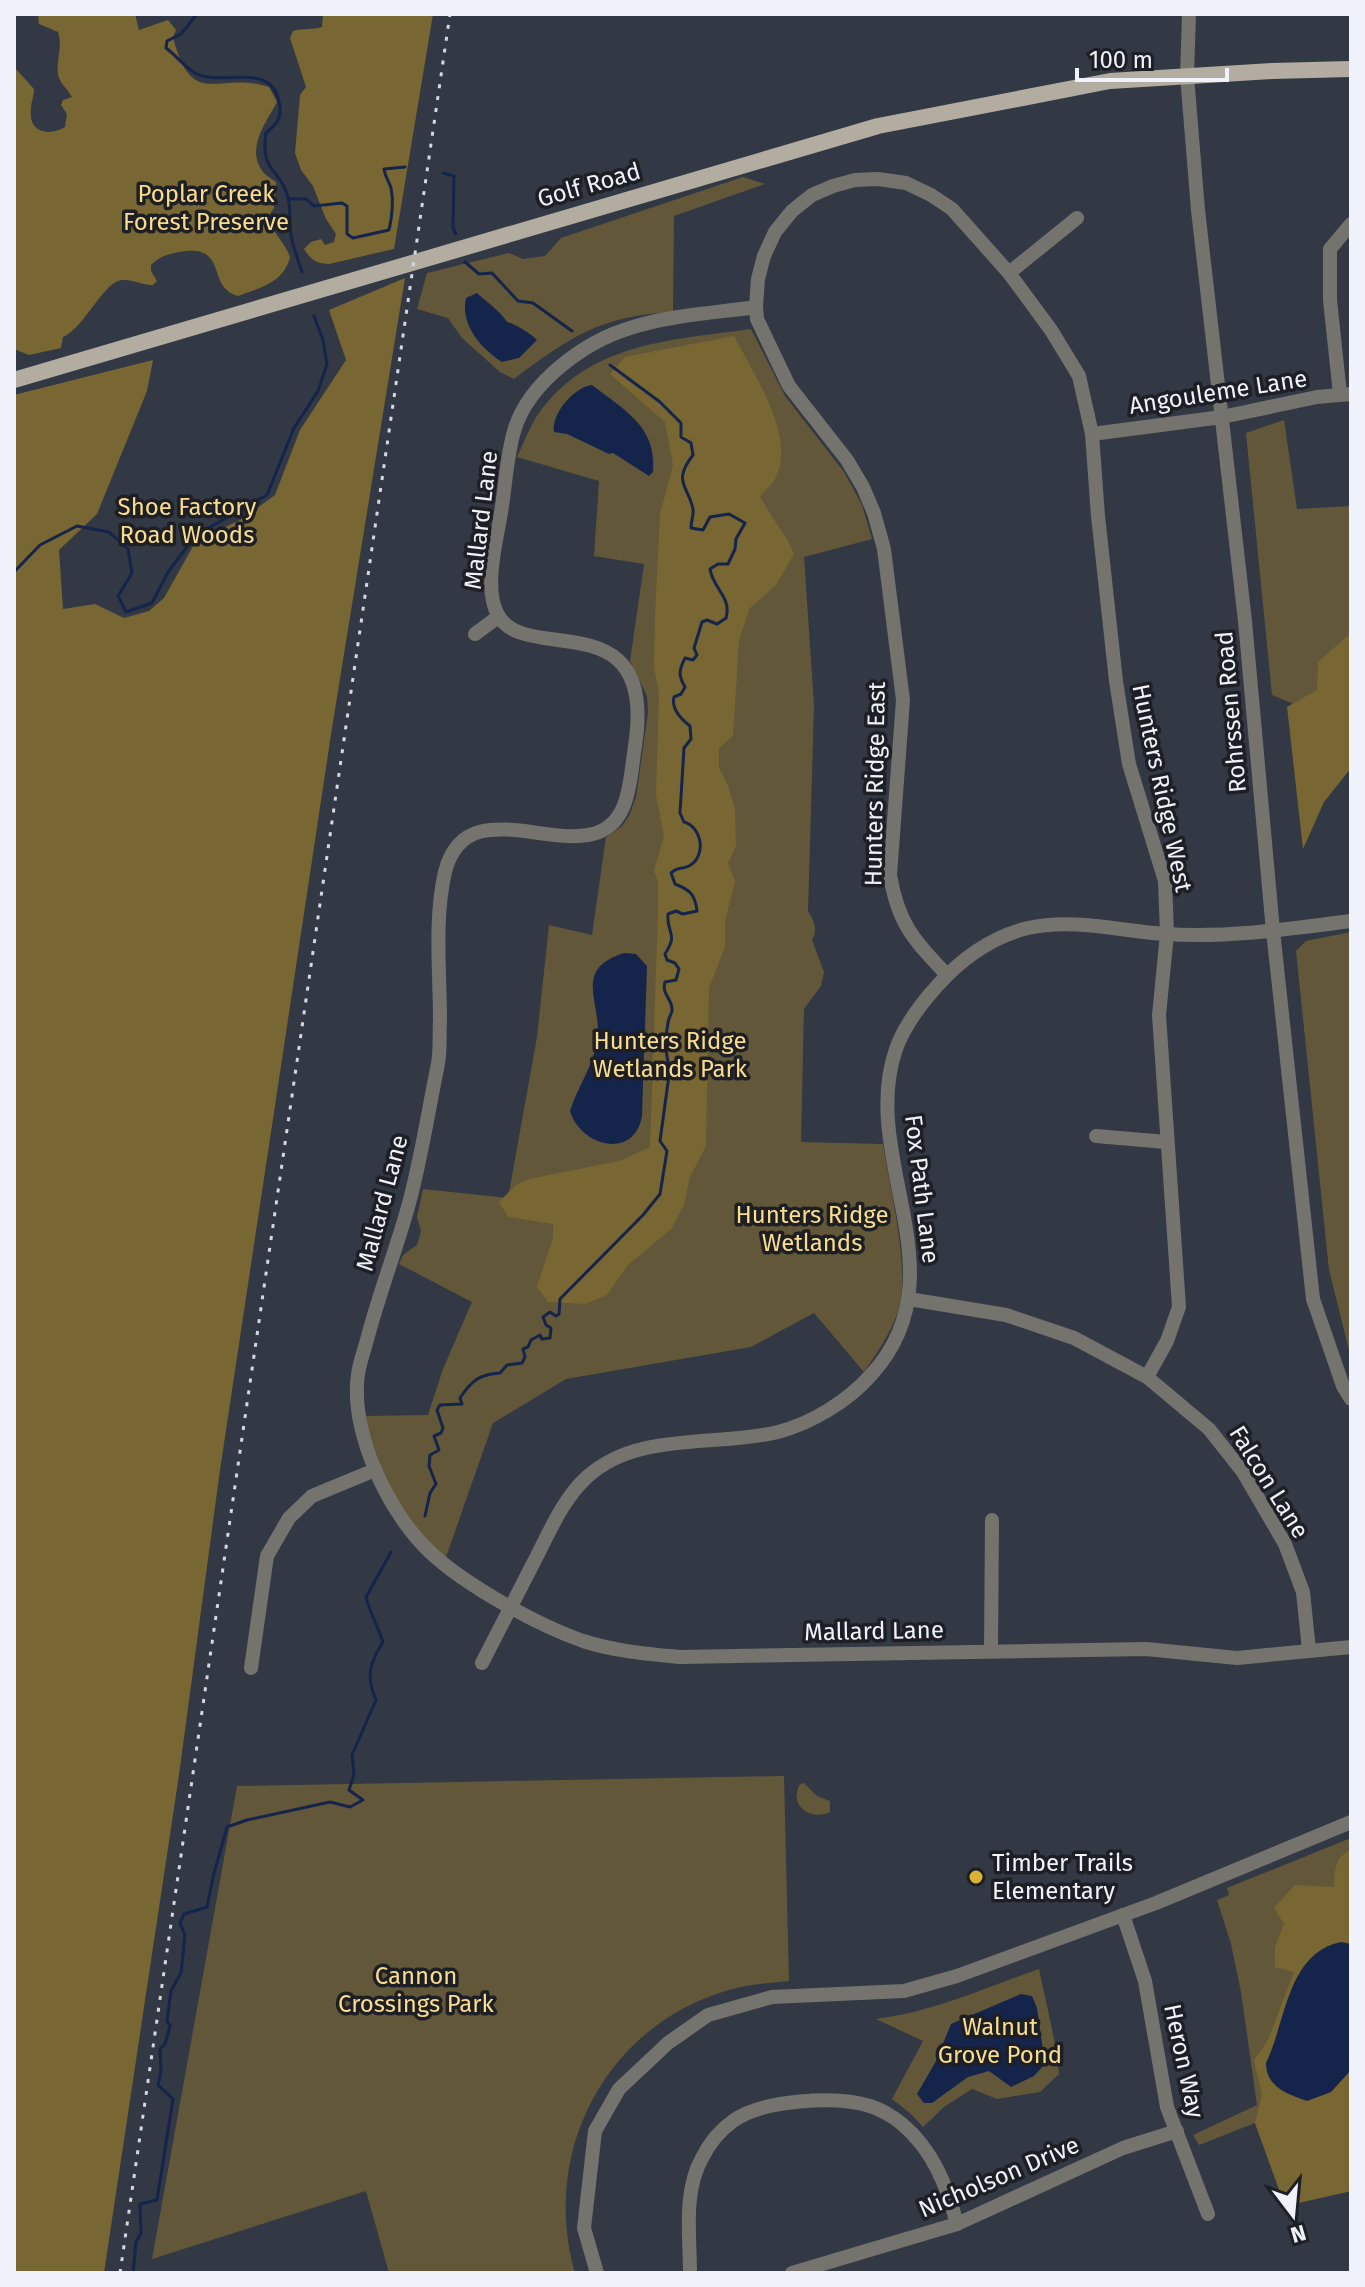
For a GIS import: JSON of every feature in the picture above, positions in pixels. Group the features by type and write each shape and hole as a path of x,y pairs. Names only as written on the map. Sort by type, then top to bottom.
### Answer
{"main road":[{"name":"Golf Road","path":"14,380 878,126 1110,81 1351,69"}],"street":[{"name":"Rohrssen Road","path":"1189,14 1187,76 1198,210 1245,621 1273,931 1313,1299 1343,1386 1351,1399"},
{"name":"Hunters Ridge East","path":"947,975 908,931 893,895 890,875 903,700 884,549 874,513 847,460 789,386 757,319 758,279 775,232 792,211 812,195 833,186 855,180 878,179 906,183 952,209 1009,273"},
{"path":"1009,273 1077,218"},
{"path":"1346,394 1330,300 1330,249 1351,224"},
{"name":"Hunters Ridge West","path":"1009,273 1051,330 1079,376 1092,434 1116,681 1129,764 1165,881 1167,934 1159,1015 1179,1307 1167,1341 1147,1377"},
{"name":"Mallard Lane","path":"756,307 624,329 583,351 542,383 525,404 515,428 491,586 498,617 507,627 526,634 600,646 624,668 638,703 639,721 626,801 610,826 589,835 483,829 464,837 453,847 440,901 439,1061 408,1207 357,1376 360,1424 375,1470 400,1515 429,1551 466,1579 551,1628 584,1641 649,1654 680,1657 1146,1649 1237,1658 1351,1647"},
{"name":"Angouleme Lane","path":"1092,434 1222,417 1346,394"},
{"path":"475,634 498,617"},
{"name":"Fox Path Lane","path":"482,1663 566,1501 588,1475 624,1454 781,1431 822,1413 844,1399 871,1375 899,1334 909,1299 910,1248 890,1132 888,1098 891,1070 896,1049 911,1018 947,975 974,952 1000,937 1031,928 1074,923 1167,934 1273,931 1351,921"},
{"path":"1096,1136 1166,1142"},
{"name":"Falcon Lane","path":"909,1299 1006,1315 1074,1338 1147,1377 1209,1429 1243,1472 1285,1544 1303,1592 1309,1650"},
{"path":"251,1668 267,1556 289,1518 312,1496 375,1470"},
{"path":"991,1651 992,1520"},
{"path":"597,2273 584,2228 595,2131 619,2089 668,2043 708,2015 772,1997 904,1991 957,1976 1123,1915 1351,1822"},
{"name":"Heron Way","path":"1123,1915 1145,1981 1167,2107 1208,2214"},
{"path":"690,2273 690,2198 700,2162 715,2137 734,2120 756,2109 781,2102 851,2102 871,2106 902,2124 929,2154 948,2187 957,2224"},
{"name":"Nicholson Drive","path":"792,2273 957,2224 1111,2153 1177,2131"}],"green space":[{"path":"38,14 135,14 139,30 168,20 176,30 173,37 180,60 198,81 209,84 251,83 269,87 277,102 260,135 256,152 262,171 276,182 274,208 268,217 290,257 276,279 238,296 222,284 205,254 195,251 171,254 151,265 157,281 153,285 125,280 114,283 78,325 63,337 61,348 29,355 14,349 14,67 34,89 31,117 40,130 52,132 65,127 67,114 61,105 63,100 72,97 58,74 58,32 39,24"},
{"path":"323,14 433,14 394,249 329,264 314,260 304,249 311,242 321,239 325,245 334,242 336,234 295,153 300,95 306,87 290,38 293,31 322,27"},
{"path":"743,177 765,184 674,216 673,312 625,318 587,331 552,351 514,379 500,372 462,338 448,318 417,309 427,273 509,253 523,259 545,256 561,238"},
{"name":"Poplar Creek Forest Preserve","path":"405,278 332,728 220,1470 179,1775 104,2273 14,2273 14,395 153,360 147,391 97,514 59,550 63,609 95,604 124,618 149,611 164,598 196,541 242,519 275,495 300,430 346,360 329,310"},
{"name":"Hunters Ridge Wetlands Park","path":"751,329 785,396 844,472 862,505 872,539 804,557 814,705 808,912 814,925 812,940 824,972 821,986 804,1009 801,1142 883,1144 901,1252 898,1312 864,1372 814,1313 751,1347 566,1379 493,1423 446,1557 416,1529 404,1512 377,1455 364,1416 428,1415 443,1369 472,1302 399,1264 403,1255 417,1245 421,1231 417,1217 423,1189 508,1198 537,1037 549,925 592,935 606,837 622,826 636,797 648,712 647,696 630,661 644,564 594,556 599,481 517,457 539,413 560,389 583,371 635,348"},
{"path":"734,336 777,424 781,460 775,480 760,496 794,554 776,585 750,608 739,640 733,736 719,748 719,768 735,809 736,846 728,863 735,881 725,921 725,947 709,988 706,1146 690,1177 684,1205 671,1229 628,1265 607,1295 585,1304 548,1302 537,1287 553,1238 553,1224 508,1217 499,1202 516,1185 529,1179 619,1161 650,1147 658,912 658,882 654,870 664,836 656,795 659,694 654,667 655,616 660,514 673,465 665,422 610,374 625,357"},
{"path":"1284,420 1297,509 1351,506 1351,694 1326,717 1272,695 1246,433"},
{"path":"1351,633 1351,768 1324,802 1303,849 1287,707 1317,690 1318,662"},
{"path":"1351,932 1351,1358 1329,1270 1296,951 1306,941"},
{"name":"Cannon Crossings Park","path":"784,1776 789,1981 736,1988 686,2007 648,2032 617,2063 593,2099 576,2140 567,2183 567,2228 575,2273 389,2273 366,2191 152,2259 237,1786"},
{"path":"804,1783 817,1796 830,1801 830,1812 816,1815 803,1810 797,1792 800,1784"},
{"path":"1351,1838 1351,2191 1285,2206 1255,2123 1199,2145 1193,2135 1257,2105 1241,1992 1231,1944 1217,1900 1229,1895 1227,1888"},
{"path":"1351,1850 1351,2191 1285,2206 1255,2123 1262,2095 1254,2060 1268,2040 1294,1972 1275,1967 1275,1947 1284,1924 1274,1908 1295,1885 1334,1887 1338,1861"},
{"name":"Walnut Grove Pond","path":"1039,1969 1059,2074 1040,2092 997,2099 972,2089 944,2107 923,2127 892,2099 923,2041 876,2019 938,2005"}],"water":[{"path":"477,293 507,322 537,340 519,358 502,362 474,335 465,308 466,298"},
{"path":"592,385 626,411 644,431 653,456 653,472 649,476 613,453 609,454 567,434 554,432 556,417 565,402"},
{"path":"624,953 636,954 647,966 642,1116 637,1130 629,1139 607,1144 584,1133 570,1111 597,1042 594,979 598,969 608,960"},
{"path":"1341,1942 1351,1944 1351,2070 1331,2092 1307,2101 1274,2084 1266,2063 1299,1974 1309,1960 1323,1949"},
{"name":"Walnut Grove Pond","path":"1021,1994 1032,1996 1037,2008 1045,2064 1034,2076 1011,2087 989,2071 968,2077 932,2103 924,2103 917,2094 936,2061 951,2024"}],"waterway":[{"path":"197,14 181,34 167,41 166,48 199,75 246,77 267,82 279,102 280,116 266,133 266,156 288,197 291,235 302,272"},
{"path":"288,199 306,199 314,206 342,203 347,206 347,234 353,238 389,230 392,199 384,169 405,167"},
{"path":"443,173 454,176 453,228 456,234"},
{"path":"465,262 479,274 492,273 518,301 533,303 572,331"},
{"path":"14,572 40,545 77,526 109,532 128,549 132,573 118,596 126,612 152,603 168,572 196,535 267,495 294,428 318,391 327,364 323,340 314,316"},
{"path":"425,1516 430,1493 436,1484 429,1466 430,1455 439,1450 434,1436 441,1433 443,1428 437,1410 440,1405 462,1404 460,1398 477,1380 500,1373 507,1365 522,1363 525,1357 523,1349 528,1347 531,1340 540,1335 542,1339 550,1338 551,1328 543,1317 550,1312 556,1316 559,1314 560,1299 660,1194 667,1151 660,1141 670,1068 666,1034 672,1011 664,986 665,982 676,980 679,969 667,960 665,954 672,937 668,914 697,911 693,897 675,884 671,873 689,866 700,849 698,835 684,822 680,813 684,748 691,739 690,726 675,710 673,701 685,687 680,672 685,658 693,660 697,655 694,648 702,622 707,620 717,624 726,618 726,604 710,569 718,564 728,564 745,523 729,514 710,517 703,530 691,528 693,509 682,478 693,455 691,443 681,437 681,423 660,402 610,365"},
{"path":"133,2273 136,2242 141,2233 140,2204 157,2200 173,2099 158,2085 160,2049 165,2044 170,2026 167,2021 171,1991 181,1973 185,1935 180,1923 184,1914 207,1907 227,1827 330,1802 350,1807 363,1800 349,1790 354,1774 352,1755 376,1700 370,1671 383,1642 366,1597 391,1552"}],"railway":[{"path":"120,2273 450,14"}],"place":[{"name":"Timber Trails Elementary","path":"976,1877"}],"park label":[{"name":"Shoe Factory Road Woods","path":"187,521"},
{"name":"Hunters Ridge Wetlands","path":"812,1229"}]}
